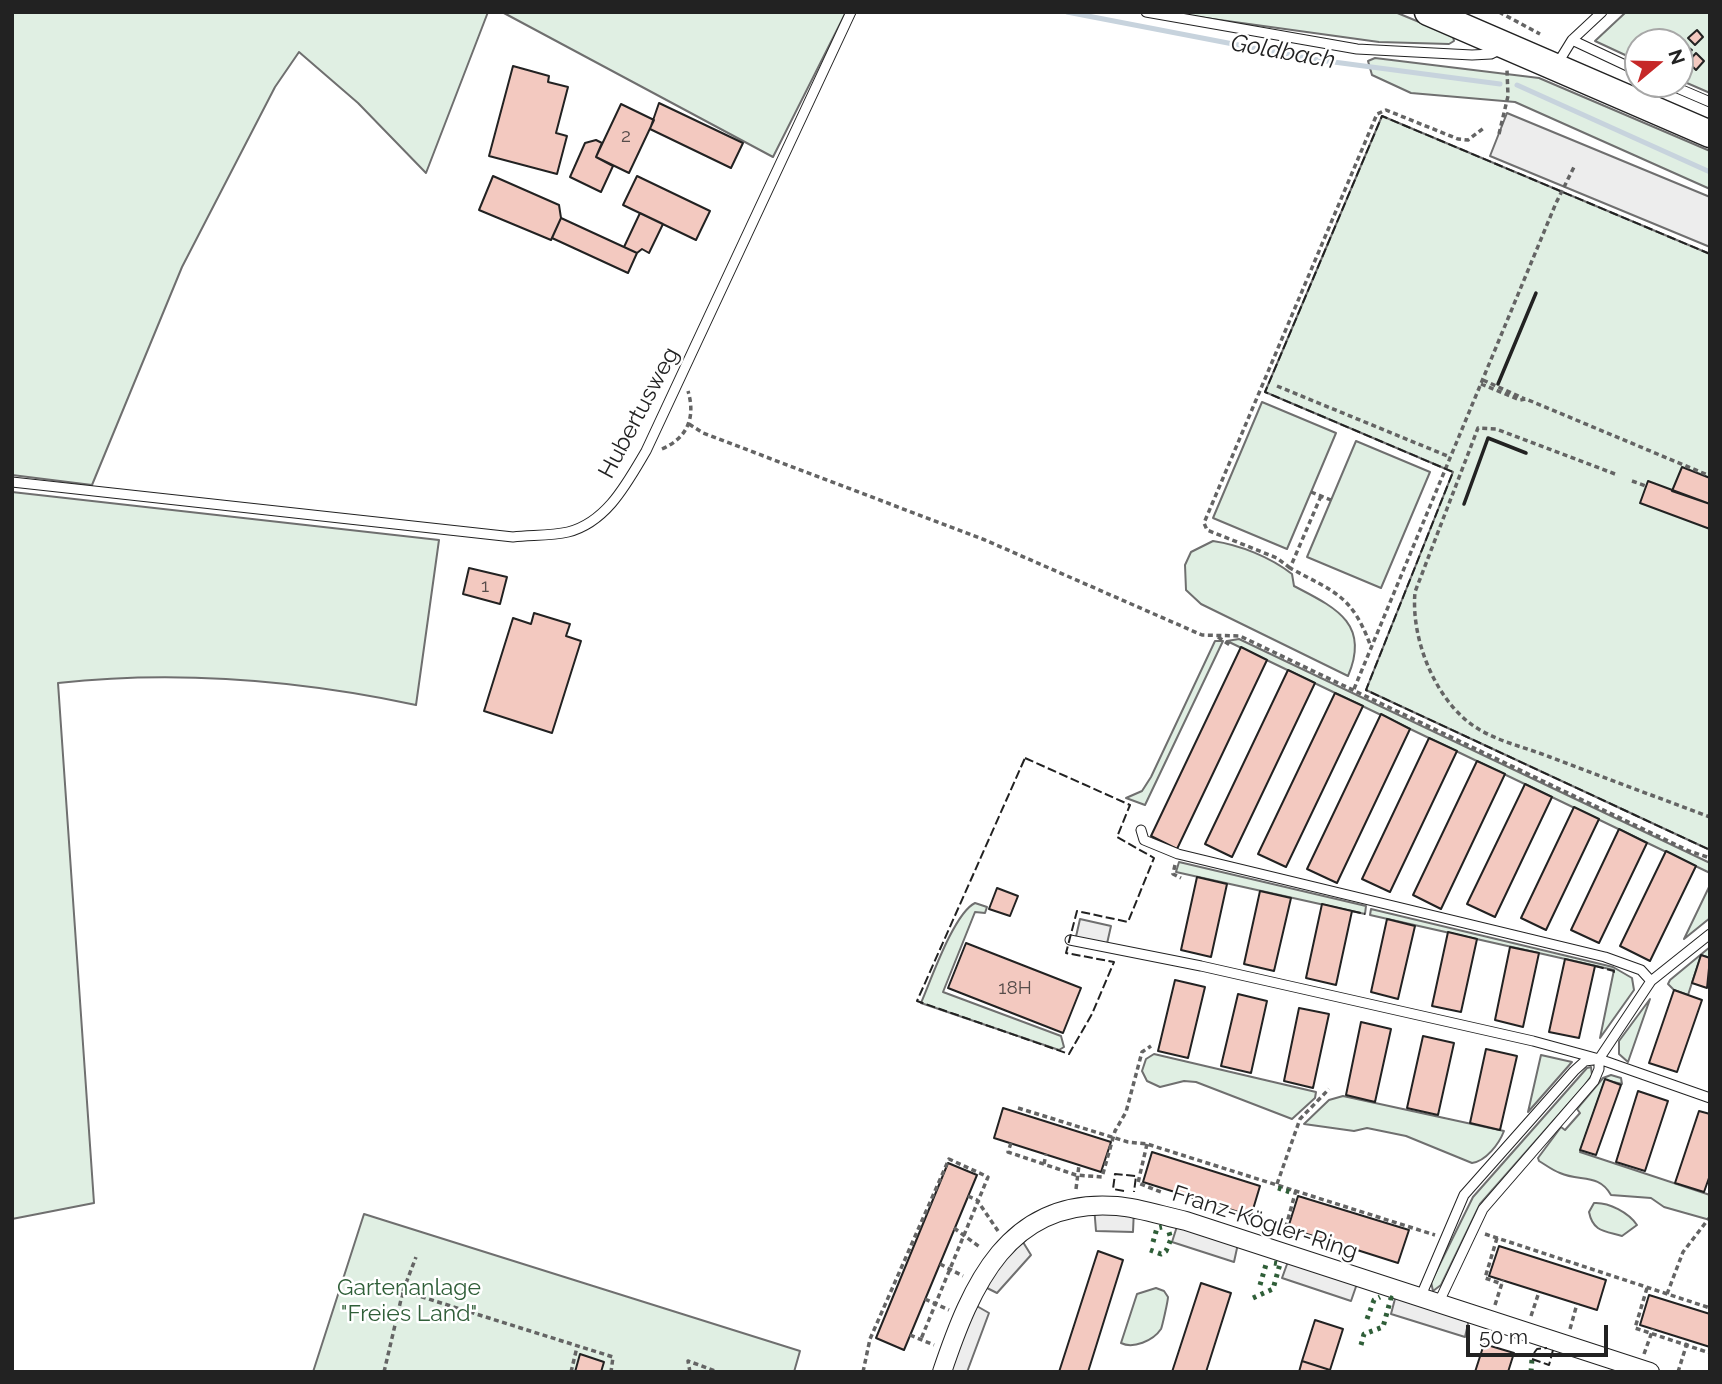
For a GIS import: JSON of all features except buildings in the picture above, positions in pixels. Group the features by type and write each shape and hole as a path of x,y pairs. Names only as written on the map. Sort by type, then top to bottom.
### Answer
{"main road":[{"path":"1428,12 1509,49 1565,51 1710,134"}],"street":[{"name":"Franz-Kögler-Ring","path":"942,1372 977,1283 1006,1243 1047,1217 1077,1208 1115,1205 1186,1221 1645,1370"}],"lane":[{"name":"Hubertusweg","path":"12,482 398,527 513,537 567,532 586,525 607,509 625,487 646,451 850,12"},
{"path":"1146,12 1357,49 1472,55 1509,49"},
{"path":"1602,12 1565,51 1624,67"},
{"path":"1141,830 1144,840 1178,854 1627,963 1642,970 1651,981"},
{"path":"1438,1305 1483,1209 1594,1081 1599,1069 1599,1059 1651,981 1710,934"},
{"path":"1070,940 1287,985 1533,1041 1599,1059 1710,1098"},
{"path":"1419,1298 1464,1195 1574,1071 1585,1061 1599,1059"}],"path":[{"path":"1499,12 1565,51"},
{"path":"1499,134 1508,96 1509,49"},
{"path":"1371,648 1359,617 1339,594 1290,568 1277,558 1207,530 1203,523 1377,114 1386,110 1458,139 1468,140 1485,127"},
{"path":"1354,689 1556,203 1574,167"},
{"path":"646,451 663,449 682,438 689,424 691,399 682,376"},
{"path":"1482,382 1520,401 1526,400 1710,476"},
{"path":"1277,386 1450,457"},
{"path":"689,424 703,433 985,540 1202,635 1240,636 1689,851 1710,858"},
{"path":"1615,474 1496,429 1478,428 1415,592 1414,614 1419,636 1432,672 1447,701 1484,733 1710,817"},
{"path":"1632,481 1646,486"},
{"path":"1311,492 1331,500"},
{"path":"1290,568 1321,496"},
{"path":"1216,636 1230,645"},
{"path":"1011,1143 1008,1152 1076,1175 1102,1177 1114,1138 1126,1112 1142,1052 1151,1046"},
{"path":"1277,1184 1300,1119 1329,1089"},
{"path":"1018,1108 1114,1138 1147,1144 1433,1234"},
{"path":"1147,1144 1138,1183 1161,1192"},
{"path":"1044,1164 1046,1154"},
{"path":"863,1372 870,1339 949,1159 988,1177 921,1339"},
{"path":"1077,1208 1076,1175 1079,1165"},
{"path":"1297,1190 1285,1230 1307,1238"},
{"path":"968,1196 977,1200 1006,1243"},
{"path":"1667,1294 1683,1252 1710,1217"},
{"path":"954,1228 993,1259"},
{"path":"1474,1230 1710,1307"},
{"path":"1489,1321 1502,1282 1485,1278 1497,1238"},
{"path":"384,1372 403,1292 416,1257"},
{"path":"940,1264 977,1283"},
{"path":"1647,1288 1635,1328 1652,1331 1710,1353"},
{"path":"403,1292 613,1357 611,1372"},
{"path":"1526,1331 1539,1292"},
{"path":"925,1299 962,1316"},
{"path":"1565,1345 1577,1304"},
{"path":"1645,1370 1652,1331"},
{"path":"911,1335 949,1351"},
{"path":"1678,1372 1687,1343"},
{"path":"571,1372 578,1346"},
{"path":"690,1372 688,1361 718,1372"}],"green space":[{"path":"12,12 488,12 426,173 358,103 299,52 275,87 182,267 92,485 12,475"},
{"path":"502,12 846,12 773,157"},
{"path":"1162,12 1395,12 1453,36 1454,41 1449,44 1379,42"},
{"path":"1626,12 1710,12 1710,93 1694,86 1694,28 1624,28 1624,54 1595,41"},
{"path":"1375,58 1539,78 1710,151 1710,189 1515,102 1411,93 1372,75 1368,61"},
{"path":"1382,116 1710,254 1710,850 1366,690 1453,472 1265,392"},
{"path":"1262,402 1336,433 1287,549 1213,518"},
{"path":"1356,441 1430,472 1381,588 1307,557"},
{"path":"12,492 439,540 416,705 327,689 238,680 148,677 58,683 94,1203 12,1219"},
{"path":"1213,541 1244,549 1274,562 1292,574 1294,586 1323,601 1345,619 1352,630 1355,643 1354,658 1348,676 1201,604 1186,590 1185,565 1191,552"},
{"path":"1239,639 1710,863 1710,873 1227,641"},
{"path":"1215,641 1223,641 1145,805 1126,798 1142,791 1151,777"},
{"path":"1179,862 1366,906 1365,914 1176,872"},
{"path":"1710,885 1710,918 1684,939"},
{"path":"975,903 987,907 985,913 975,912 943,992 1061,1036 1064,1047 1059,1050 921,1003 951,933 967,909"},
{"path":"1371,909 1613,967 1632,978 1634,990 1600,1038 1614,970 1370,915"},
{"path":"1710,947 1710,958 1701,955 1688,995 1674,990 1668,984 1670,980"},
{"path":"1650,999 1628,1062 1619,1054 1619,1041"},
{"path":"1154,1054 1316,1092 1315,1098 1292,1119 1196,1082 1184,1081 1160,1087 1147,1081 1142,1071 1146,1059"},
{"path":"1541,1055 1572,1062 1528,1112"},
{"path":"1591,1067 1592,1075 1584,1086 1480,1204 1441,1285 1433,1291 1431,1282 1473,1197 1587,1068"},
{"path":"1611,1075 1621,1078 1622,1084 1605,1080 1580,1152 1710,1195 1710,1220 1664,1207 1651,1198 1611,1195 1595,1181 1567,1176 1539,1161 1538,1158 1561,1127 1565,1130 1580,1113 1577,1109 1603,1078"},
{"path":"1343,1096 1504,1131 1491,1151 1472,1163 1406,1136 1367,1128 1354,1131 1304,1124 1329,1100"},
{"path":"1594,1203 1618,1209 1637,1225 1622,1236 1601,1230 1593,1223 1589,1212"},
{"name":"Gartenanlage \"Freies Land\"","path":"364,1214 800,1351 794,1372 313,1372"},
{"path":"1156,1288 1164,1291 1168,1297 1161,1329 1142,1343 1121,1343 1137,1294"}],"shaded area":[{"path":"1507,113 1710,197 1710,247 1490,156"},
{"path":"1080,919 1111,926 1106,948 1075,941"},
{"path":"1094,1206 1134,1208 1133,1232 1096,1231"},
{"path":"1179,1220 1239,1239 1234,1262 1172,1242"},
{"path":"1018,1234 1031,1255 997,1293 977,1283"},
{"path":"1290,1256 1359,1278 1351,1301 1282,1278"},
{"path":"1397,1291 1470,1315 1465,1337 1391,1314"},
{"path":"968,1301 989,1313 967,1372 942,1372"}],"waterway":[{"name":"Goldbach","path":"1067,12 1311,59 1500,84"},
{"name":"Goldbach","path":"1517,85 1710,172"}],"hedge":[{"path":"1278,1188 1293,1193"},
{"path":"1153,1242 1157,1228 1162,1227"},
{"path":"1150,1250 1161,1254 1166,1251 1171,1239 1168,1229"},
{"path":"1260,1285 1267,1261"},
{"path":"1253,1298 1273,1289 1280,1264 1274,1263"},
{"path":"1367,1319 1374,1300 1380,1297"},
{"path":"1361,1345 1364,1334 1383,1327 1391,1298 1386,1297"},
{"path":"1531,1372 1532,1359"}],"fence":[{"path":"1710,254 1382,116 1265,392 1453,472 1366,690 1710,850"},
{"path":"1025,758 1130,805 1117,837 1154,858 1128,922 1077,911 1066,953 1114,962 1092,1014 1069,1054 917,1001 1025,758"},
{"path":"1352,911 1365,914"},
{"path":"1595,966 1614,971 1613,976"},
{"path":"1124,1191 1113,1189 1115,1174 1136,1176 1134,1192"},
{"path":"1534,1353 1537,1349 1547,1348"},
{"path":"1532,1359 1549,1365 1553,1350"}],"wall":[{"path":"1498,384 1536,293"},
{"path":"1464,504 1488,438 1526,453"}]}
